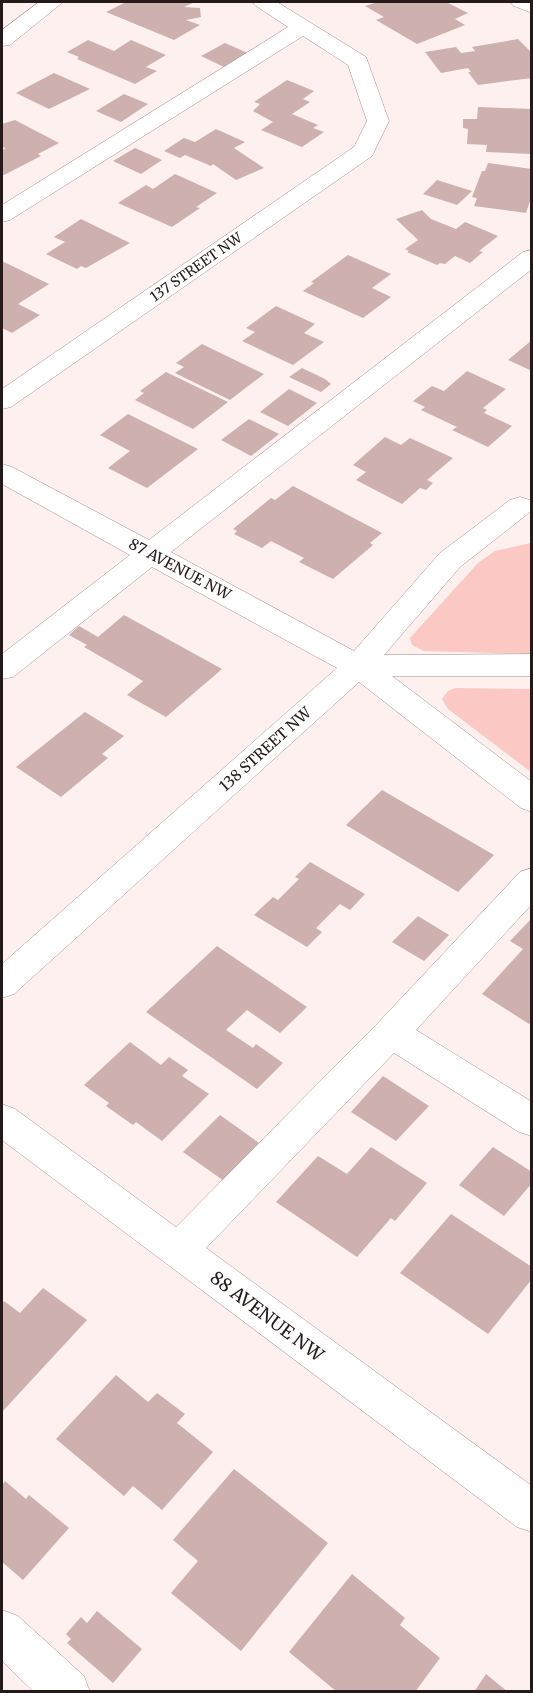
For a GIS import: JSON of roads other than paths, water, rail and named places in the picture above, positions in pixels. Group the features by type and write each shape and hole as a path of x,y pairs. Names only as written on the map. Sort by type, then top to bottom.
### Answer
{"street":[{"path":"2,40 52,2"},
{"path":"2,215 303,27 263,2"},
{"path":"521,2 531,7"},
{"name":"137 STREET NW","path":"2,401 364,151 378,121 358,62 303,27"},
{"path":"2,669 531,257"},
{"name":"87 AVENUE NW","path":"2,472 358,666 531,800"},
{"name":"138 STREET NW","path":"2,984 358,666 450,560 519,506"},
{"name":"87 AVENUE NW","path":"358,666 531,665"},
{"path":"179,1251 391,1033 531,881"},
{"path":"391,1033 531,1121"},
{"name":"88 AVENUE NW","path":"2,1120 531,1512"},
{"path":"2,1632 68,1692"}]}
